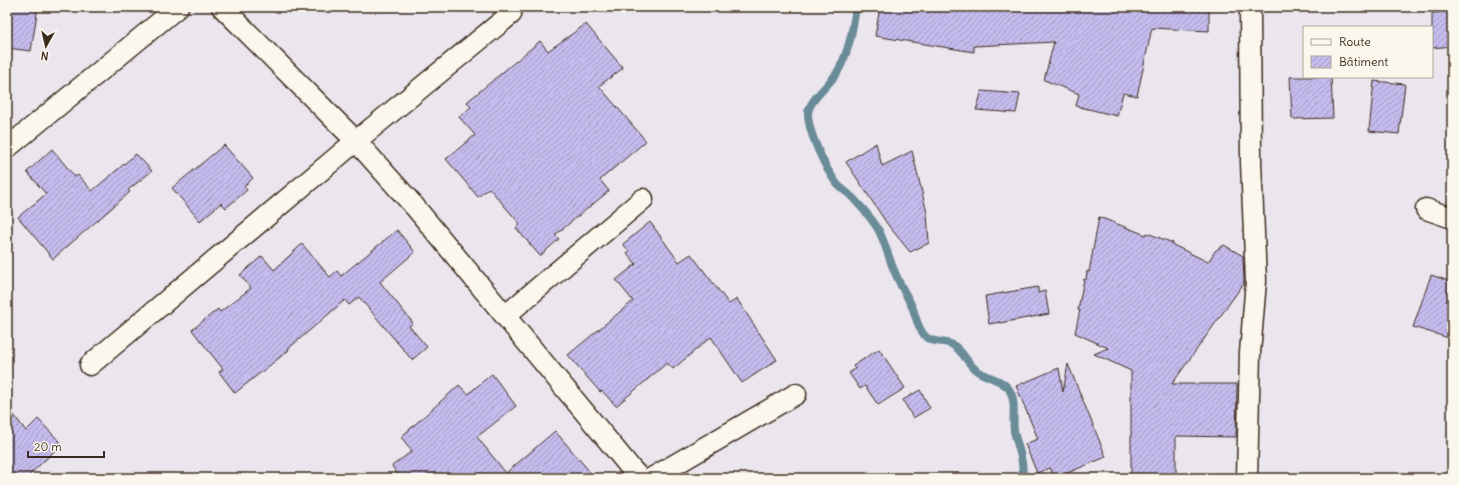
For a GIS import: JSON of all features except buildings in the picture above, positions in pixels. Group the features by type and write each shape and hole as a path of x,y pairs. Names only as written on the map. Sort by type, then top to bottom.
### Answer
{"street":[{"path":"7,148 178,7"},
{"path":"222,7 356,141 415,207 640,478"},
{"path":"90,365 356,141 511,14 511,7"},
{"path":"1247,478 1250,354 1256,281 1251,162 1250,7"},
{"path":"505,316 643,199"},
{"path":"1426,209 1452,218"},
{"path":"652,478 796,394"}],"waterway":[{"path":"856,7 850,40 842,64 835,76 815,98 809,110 809,123 814,141 837,184 853,198 877,227 895,273 925,336 935,341 953,345 960,350 976,370 984,375 998,380 1009,389 1014,404 1014,431 1022,460 1022,478"}]}
